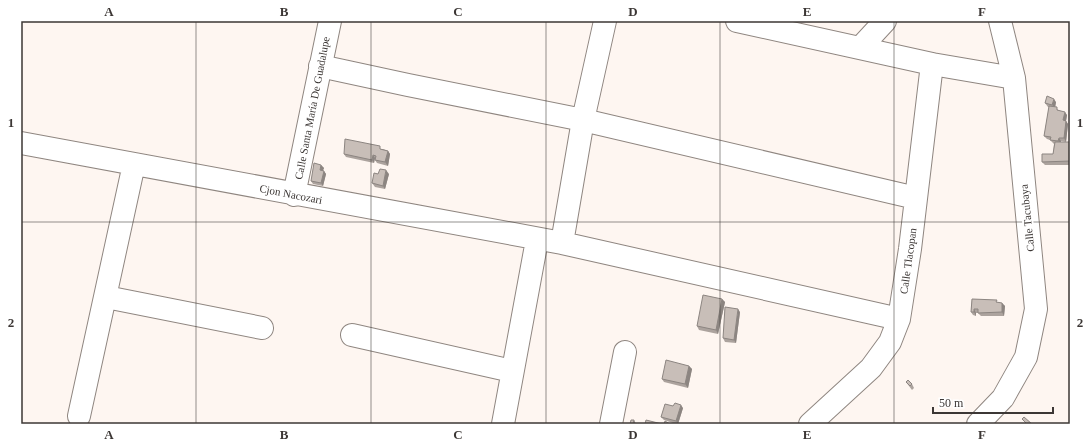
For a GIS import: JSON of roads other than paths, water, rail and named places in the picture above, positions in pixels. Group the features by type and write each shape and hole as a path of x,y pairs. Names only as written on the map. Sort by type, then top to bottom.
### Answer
{"street":[{"name":"Calle Santa María De Guadalupe","path":"294,195 330,21"},
{"path":"562,243 584,120 605,21"},
{"path":"736,21 932,64 1014,78"},
{"path":"860,48 885,21"},
{"name":"Calle Tacubaya","path":"978,424 1003,398 1026,357 1036,309 1014,78 1000,21"},
{"name":"Calle Tlacopan","path":"810,424 871,368 890,342 899,319 916,198 932,64"},
{"path":"320,66 584,120 916,198"},
{"name":"Cjon Nacozari","path":"21,143 537,240 562,243 899,319"},
{"path":"79,416 106,298 134,164"},
{"path":"503,424 537,240"},
{"path":"106,298 262,328"},
{"path":"352,335 512,371"},
{"path":"611,424 625,352"}]}
